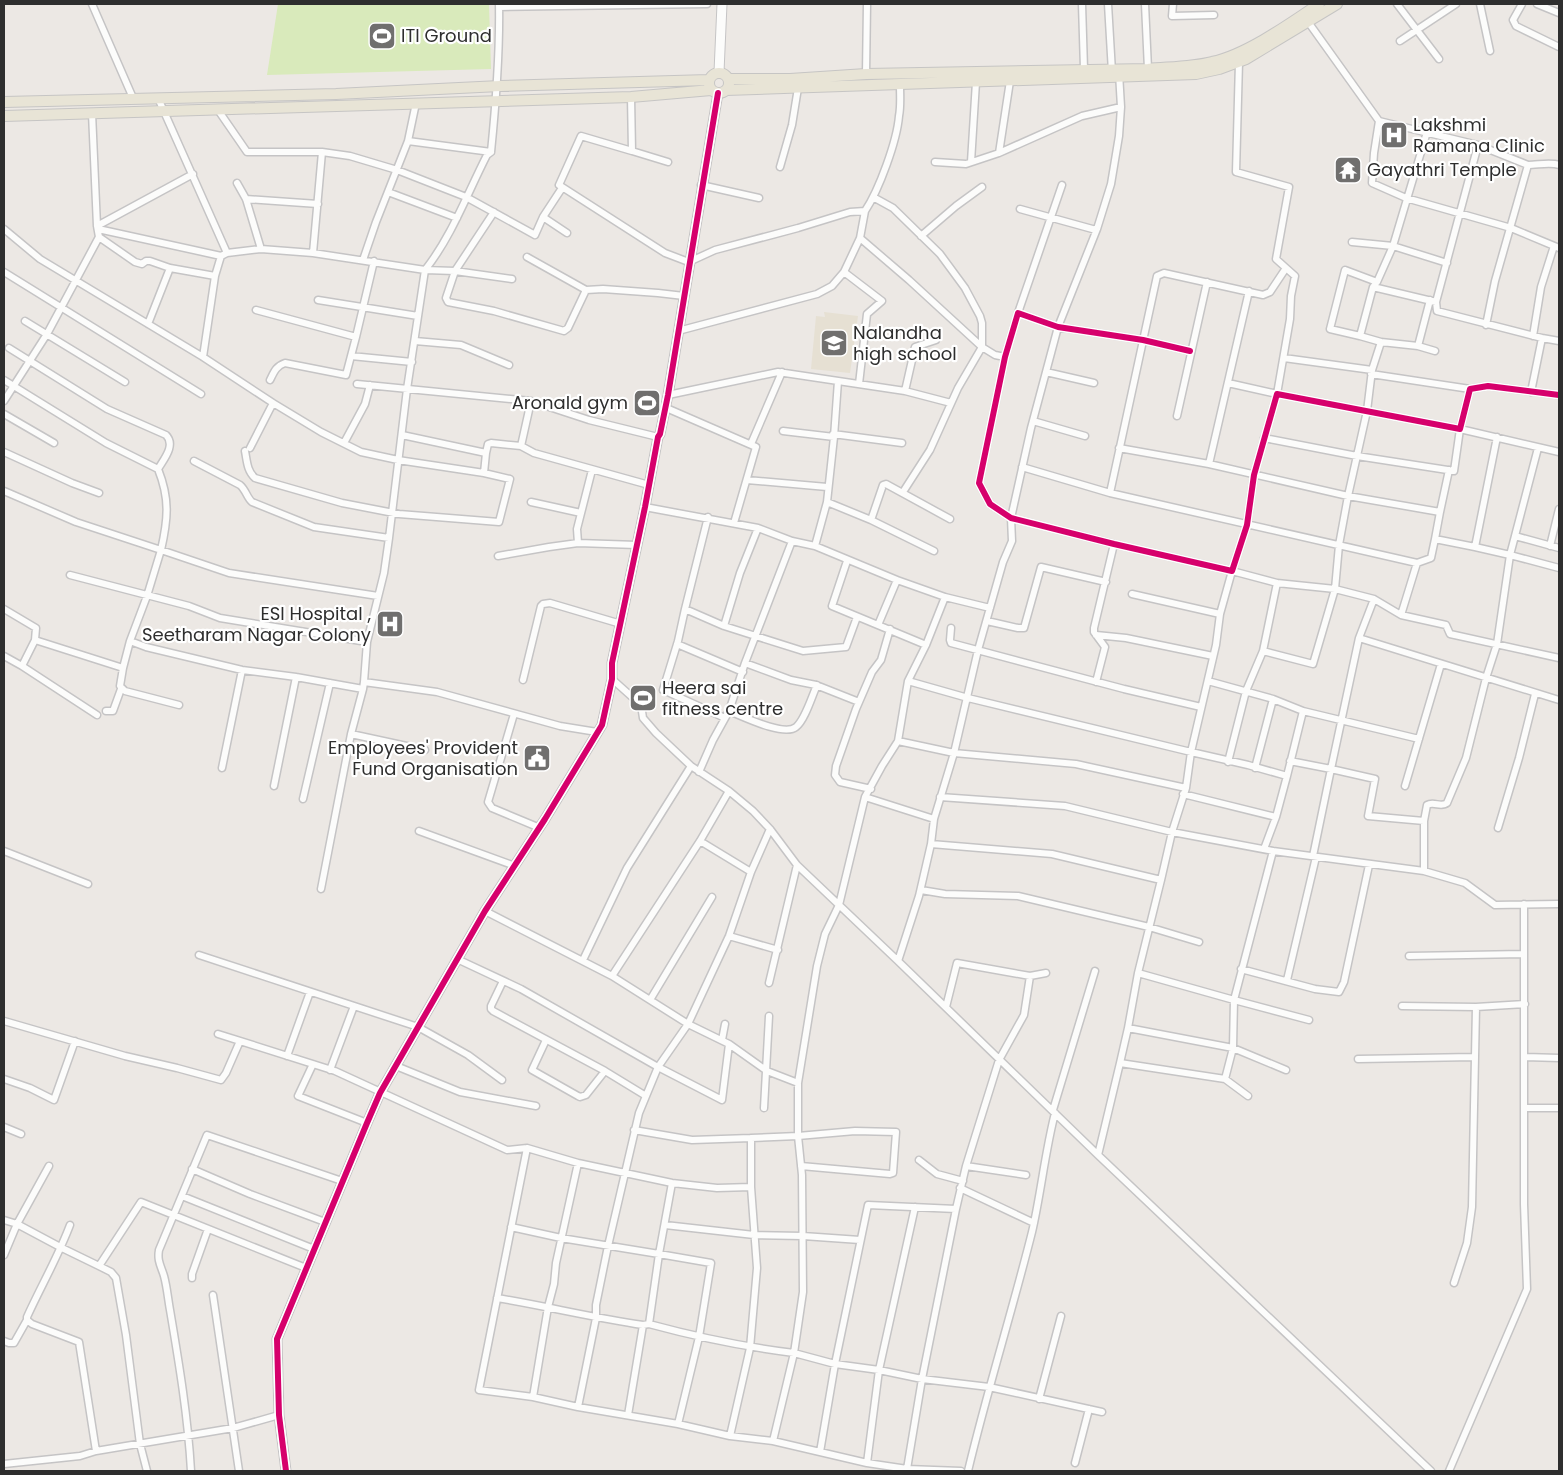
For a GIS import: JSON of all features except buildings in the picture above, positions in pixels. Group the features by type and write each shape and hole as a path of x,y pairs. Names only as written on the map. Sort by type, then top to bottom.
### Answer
{"main road":[{"path":"4,102 336,94 498,87 798,88 1010,81 1199,65 1232,56 1337,4"},
{"path":"716,88 712,75 719,72 729,79 790,79 866,74 902,75 1084,69 1116,73 1196,74 1239,62 1306,18 1314,5"},
{"path":"4,116 631,96 729,86 729,79"}],"street":[{"path":"92,4 133,98"},
{"path":"321,889 351,734 363,686 367,642 384,573 407,389 425,270 457,218 487,156 491,152 498,87 499,6 707,4"},
{"path":"719,72 722,4"},
{"path":"866,74 867,4"},
{"path":"1082,4 1084,69"},
{"path":"898,961 921,890 931,844 934,819 954,753 978,650 1003,562 1012,541 1011,518 1033,421 1058,327 1096,230 1110,184 1119,136 1120,107 1108,4"},
{"path":"1145,4 1148,69"},
{"path":"1173,4 1172,16 1214,15"},
{"path":"1397,4 1440,59"},
{"path":"1400,41 1456,4"},
{"path":"1480,4 1490,51"},
{"path":"1522,4 1513,20 1516,26 1559,47"},
{"path":"1537,4 1559,13"},
{"path":"1306,18 1379,121 1478,145 1528,165 1552,163 1559,165"},
{"path":"1098,1155 1128,1028 1138,973 1172,832 1184,791 1191,752 1216,645 1220,614 1247,525 1254,475 1276,394 1290,319 1291,296 1295,276 1276,259 1289,188 1236,172 1239,62"},
{"path":"998,154 1010,81"},
{"path":"971,162 976,82"},
{"path":"678,331 817,294 832,286 844,272 860,238 865,211 873,197 895,141 900,116 900,84"},
{"path":"286,1471 279,1415 277,1339 342,1181 380,1093 485,911 540,828 602,725 612,679 612,662 668,395 691,260 716,88"},
{"path":"780,167 792,125 798,88"},
{"path":"631,96 632,152"},
{"path":"158,98 193,174 224,254 215,276 203,357"},
{"path":"363,260 408,142 416,103"},
{"path":"935,162 962,164 998,154 1082,116 1120,107"},
{"path":"218,110 247,152 322,152 344,154 397,170 466,197 535,235 543,217 562,188"},
{"path":"4,401 46,334 99,237 92,113"},
{"path":"1379,121 1372,183 1406,198 1510,228 1556,247 1541,287 1533,336"},
{"path":"1360,336 1375,285 1393,246 1426,132"},
{"path":"668,162 581,136 559,185 579,196 665,253 686,261 715,250 850,212 865,211"},
{"path":"408,142 491,152"},
{"path":"1418,346 1447,263 1478,145"},
{"path":"313,253 322,152"},
{"path":"1486,324 1495,281 1528,165"},
{"path":"97,227 193,174"},
{"path":"237,184 246,199 261,249"},
{"path":"701,185 759,198"},
{"path":"1062,185 1018,313 1005,357 978,483 990,504 1011,518 1114,544 1278,583 1335,589 1374,599 1402,615 1446,625 1450,634 1559,658"},
{"path":"921,236 957,204 982,187"},
{"path":"388,192 457,218"},
{"path":"873,197 892,207 941,256 965,288 981,319 982,347 958,388 930,450 903,492"},
{"path":"246,199 318,204"},
{"path":"1020,209 1096,230"},
{"path":"494,212 454,271 446,298 448,302 494,310 561,331 568,328 586,290"},
{"path":"543,217 567,233"},
{"path":"97,227 224,254 261,249 313,253 425,270 454,271 512,279"},
{"path":"4,229 40,259 203,357 321,432 361,452 510,479 498,522 391,512 342,503 255,478 248,467 248,450 273,403"},
{"path":"99,237 135,262 142,264 150,261 170,268 215,276"},
{"path":"860,238 982,347 996,355 1005,357"},
{"path":"1352,242 1393,246 1447,263"},
{"path":"527,257 586,290 658,292 684,296"},
{"path":"270,380 276,368 285,364 346,375 374,261"},
{"path":"148,324 170,268"},
{"path":"1110,493 1159,274 1164,273 1263,294 1270,292 1286,268"},
{"path":"1433,301 1375,285 1345,270 1330,330 1381,342 1418,346 1435,351"},
{"path":"4,272 201,394"},
{"path":"844,272 882,301 867,314 859,384"},
{"path":"1177,416 1190,351 1207,282"},
{"path":"1209,464 1249,291"},
{"path":"318,300 418,316"},
{"path":"1433,301 1437,311 1559,341"},
{"path":"256,310 356,337"},
{"path":"1018,313 1058,327 1143,340 1190,351"},
{"path":"25,321 126,382"},
{"path":"1531,392 1542,338"},
{"path":"905,391 915,347 936,340"},
{"path":"415,341 461,345 509,365"},
{"path":"1262,651 1313,664 1335,589 1339,545 1348,496 1367,411 1372,372 1381,342"},
{"path":"10,348 107,408 166,435 170,445 158,469"},
{"path":"351,356 412,362"},
{"path":"1284,358 1470,389 1488,386 1559,395"},
{"path":"668,395 782,372 905,391 951,403"},
{"path":"751,444 782,372"},
{"path":"1046,372 1094,383"},
{"path":"4,380 106,443 158,469 164,485 168,502 161,550 147,596 130,641 123,668 121,689 113,710 106,711"},
{"path":"815,546 827,502 838,381"},
{"path":"1228,383 1460,429 1559,452"},
{"path":"358,384 531,401 589,420 658,437"},
{"path":"344,443 365,404 370,385"},
{"path":"1264,438 1356,456 1454,471 1460,429 1470,389"},
{"path":"521,446 531,401"},
{"path":"664,407 756,447 734,523"},
{"path":"4,414 54,443"},
{"path":"1033,421 1085,436"},
{"path":"783,432 902,443"},
{"path":"402,435 486,452"},
{"path":"1475,547 1498,437"},
{"path":"484,473 486,452 488,444 491,443 521,446 534,453 649,485"},
{"path":"1119,448 1209,464 1348,496 1440,512"},
{"path":"1424,871 1424,821 1427,806 1447,803 1466,758 1486,678 1497,644 1510,555 1538,448"},
{"path":"4,452 99,493"},
{"path":"194,461 240,485 246,490 252,502 314,527 389,538"},
{"path":"1022,467 1110,493 1417,563 1431,558 1450,470"},
{"path":"578,543 577,529 592,470"},
{"path":"748,478 827,486"},
{"path":"871,520 882,485 886,484 950,519"},
{"path":"4,491 76,522 229,573 378,596"},
{"path":"531,502 581,513"},
{"path":"827,502 871,520 934,551"},
{"path":"645,507 708,517 758,528 792,541 815,546 847,561 945,597 990,608"},
{"path":"1550,546 1559,509"},
{"path":"708,517 677,644 663,690 725,718"},
{"path":"724,626 740,573 758,528"},
{"path":"1515,536 1559,548"},
{"path":"1435,539 1559,568"},
{"path":"699,772 713,740 729,711 755,636 792,541"},
{"path":"498,556 578,543 638,545"},
{"path":"1096,682 1105,647 1096,635 1094,628 1114,544"},
{"path":"847,561 832,606 926,645"},
{"path":"1402,615 1417,563"},
{"path":"987,621 1024,628 1041,567 1106,582"},
{"path":"70,575 189,606 220,618 367,642"},
{"path":"878,625 897,580"},
{"path":"1228,762 1246,691 1262,651 1278,583"},
{"path":"1132,594 1220,614"},
{"path":"773,1441 794,1354 804,1292 801,1166 798,1136 798,1083 817,966 826,934 839,905 865,797 898,741 908,680 926,645 945,597"},
{"path":"1287,980 1359,638 1374,599"},
{"path":"523,680 541,606 544,604 550,603 621,624"},
{"path":"4,609 36,628 35,640 22,666"},
{"path":"685,609 724,626 803,650 845,648 856,617"},
{"path":"951,628 950,640 952,643 1096,682 1201,707"},
{"path":"871,789 840,782 835,775 836,766 872,672 881,660 890,629"},
{"path":"1096,635 1126,638 1213,656"},
{"path":"1359,638 1534,694 1559,700"},
{"path":"35,640 123,668"},
{"path":"130,641 242,670 330,683 437,692 560,726 597,732"},
{"path":"677,644 743,672"},
{"path":"4,656 97,715"},
{"path":"745,663 791,680 817,685 860,702"},
{"path":"1405,786 1440,664"},
{"path":"222,768 242,670"},
{"path":"274,786 296,677"},
{"path":"612,679 641,705 643,718 656,733 691,766 729,791 753,811 770,829 797,865 946,1007 998,1060 1431,1471"},
{"path":"908,680 968,698 1287,776"},
{"path":"1208,681 1273,699 1303,711 1419,740"},
{"path":"303,798 330,683"},
{"path":"729,711 779,729 791,730 797,727 803,719 817,685"},
{"path":"121,689 179,705"},
{"path":"1498,828 1519,758 1534,694"},
{"path":"1255,768 1273,699"},
{"path":"1264,849 1276,817 1303,711"},
{"path":"514,714 488,802 492,808 540,828"},
{"path":"351,734 425,750"},
{"path":"898,741 954,753 1076,764 1184,791 1276,817"},
{"path":"1290,761 1374,779 1368,816 1424,821"},
{"path":"583,960 627,868 691,766"},
{"path":"612,976 700,841 729,791"},
{"path":"865,797 934,819"},
{"path":"940,797 1066,806 1172,832 1273,851 1424,871 1465,883 1495,905 1559,904"},
{"path":"578,1407 608,1246 639,1113 658,1067 688,1024 729,936 751,872 770,829"},
{"path":"419,831 515,866"},
{"path":"700,841 751,872"},
{"path":"931,844 1052,854 1161,880"},
{"path":"1225,1079 1233,1048 1234,1000 1273,851"},
{"path":"4,852 88,884"},
{"path":"769,983 797,865"},
{"path":"1241,969 1315,988 1339,992 1344,982 1369,865"},
{"path":"921,890 945,894 1018,896 1149,927 1199,942"},
{"path":"650,1000 712,897"},
{"path":"1449,1471 1527,1292 1524,1204 1524,904"},
{"path":"485,911 612,976 688,1024 729,1044 767,1071 798,1083"},
{"path":"729,936 778,950"},
{"path":"1409,956 1524,954"},
{"path":"199,955 418,1027 468,1055 502,1080"},
{"path":"457,959 504,981 658,1067 722,1100 729,1044"},
{"path":"946,1007 957,963 1030,976 1046,973"},
{"path":"968,1471 1034,1223 1054,1112 1095,971"},
{"path":"1138,973 1309,1020"},
{"path":"907,1469 922,1379 966,1166 998,1060 1024,1015 1030,976"},
{"path":"504,981 491,1009 605,1071 646,1096"},
{"path":"287,1056 310,992"},
{"path":"1402,1006 1476,1007 1525,1004"},
{"path":"330,1070 354,1006"},
{"path":"1454,1283 1467,1243 1472,1207 1476,1007"},
{"path":"764,1108 769,1016"},
{"path":"4,1021 125,1056 221,1080 240,1041"},
{"path":"722,1040 725,1024"},
{"path":"1128,1028 1233,1048 1286,1070"},
{"path":"218,1034 330,1070 507,1150 527,1148 578,1163 672,1183 717,1188 751,1187"},
{"path":"546,1040 532,1070 578,1096 586,1095 605,1071"},
{"path":"4,1079 30,1088 54,1100 75,1041"},
{"path":"1358,1058 1474,1057"},
{"path":"1525,1057 1559,1058"},
{"path":"1120,1063 1225,1079 1248,1096"},
{"path":"312,1064 298,1096 367,1122"},
{"path":"396,1066 460,1092 536,1106"},
{"path":"1525,1108 1559,1108"},
{"path":"4,1127 21,1134"},
{"path":"634,1130 692,1140 798,1136 855,1131 895,1132 897,1134 892,1174 801,1166"},
{"path":"191,1471 189,1435 166,1284 158,1256 207,1135 342,1181"},
{"path":"730,1436 750,1348 757,1268 751,1187 751,1138"},
{"path":"527,1148 479,1390 533,1397 578,1407 678,1424 730,1436 773,1441 867,1463 907,1469 961,1471"},
{"path":"919,1160 937,1174 1034,1223"},
{"path":"533,1397 548,1307 554,1284 556,1263 578,1163"},
{"path":"4,1254 17,1224 49,1166"},
{"path":"966,1166 1026,1175"},
{"path":"192,1169 250,1194 325,1222"},
{"path":"628,1415 672,1183"},
{"path":"182,1196 314,1249"},
{"path":"99,1266 141,1202 306,1268"},
{"path":"820,1452 835,1364 868,1205 956,1209"},
{"path":"867,1463 879,1370 915,1208"},
{"path":"4,1220 17,1224 111,1272 116,1278 126,1335 140,1444 147,1471"},
{"path":"4,1341 14,1343 28,1320 27,1317 38,1292 62,1248 70,1225"},
{"path":"665,1226 754,1235 860,1240"},
{"path":"511,1227 561,1238 711,1263 699,1338 678,1424"},
{"path":"192,1278 208,1229"},
{"path":"213,1295 239,1471"},
{"path":"497,1298 596,1318 646,1325 699,1338 794,1354 835,1364 879,1370 922,1379 989,1387 1102,1412"},
{"path":"1039,1399 1061,1316"},
{"path":"28,1320 32,1324 79,1342 96,1452"},
{"path":"1075,1463 1090,1409"},
{"path":"4,1464 80,1456 233,1428 279,1415"}],"shaded area":[{"name":"Nalandha high school","path":"824,312 858,316 850,373 811,369 816,316 825,317"}],"green space":[{"name":"ITI Ground","path":"278,4 489,4 491,69 267,75"}],"cycle path":[{"path":"286,1471 279,1415 277,1339 367,1123 380,1093 485,911 545,819 602,725 612,679 612,663 668,395 718,93"},
{"path":"1190,351 1143,340 1058,327 1018,313 1005,357 979,483 990,504 1011,518 1232,571 1247,525 1254,475 1277,394 1460,429 1470,389 1488,386 1559,395"}],"place":[{"name":"ITI Ground","path":"382,36"},
{"name":"Lakshmi Ramana Clinic","path":"1394,135"},
{"name":"Gayathri Temple","path":"1348,170"},
{"name":"Nalandha high school","path":"834,343"},
{"name":"Aronald gym","path":"647,403"},
{"name":"ESI Hospital , Seetharam Nagar Colony","path":"390,624"},
{"name":"Heera sai fitness centre","path":"643,698"},
{"name":"Employees' Provident Fund Organisation","path":"537,758"}]}
